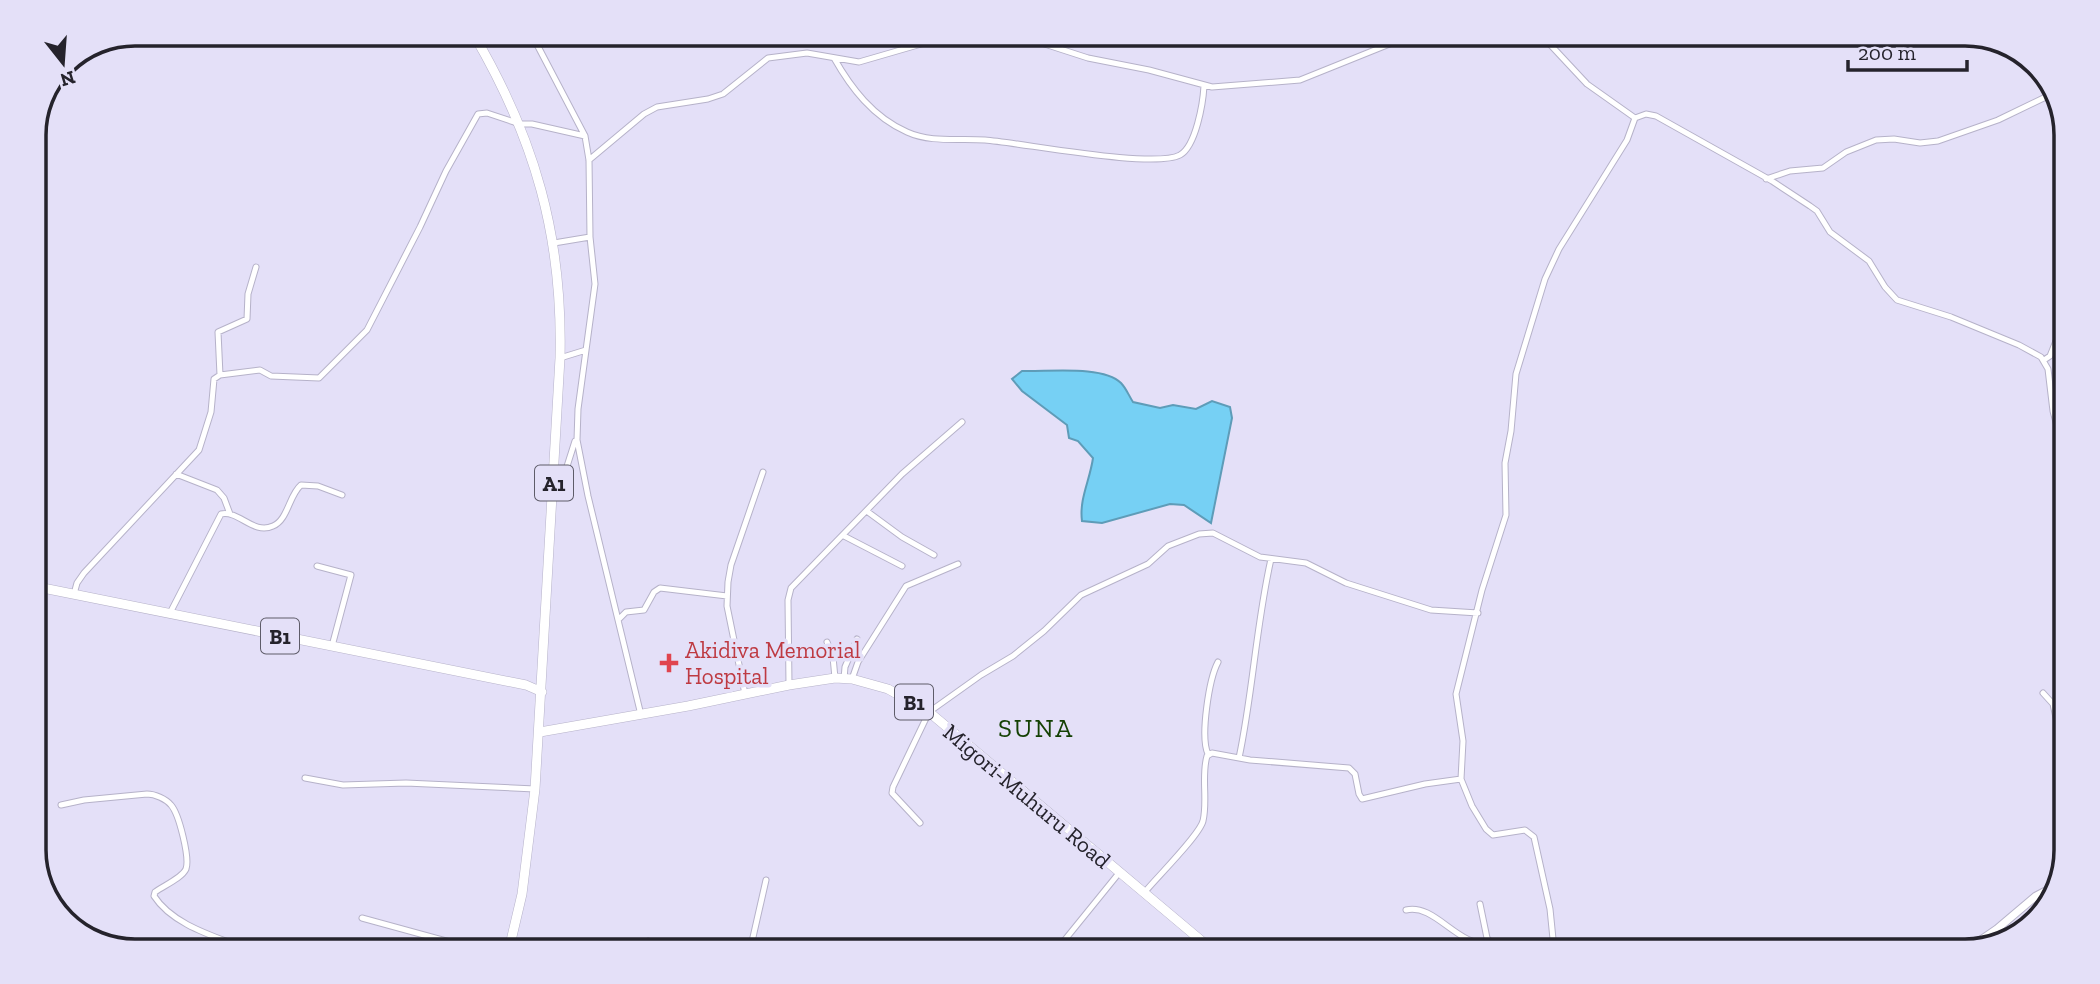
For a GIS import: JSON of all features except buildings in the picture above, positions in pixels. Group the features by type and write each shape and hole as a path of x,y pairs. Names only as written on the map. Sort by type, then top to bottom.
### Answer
{"highway":[{"name":"A1","path":"480,46 520,124 542,192 554,243 560,289 560,358 536,789 522,894 511,939"},
{"name":"B1","path":"46,589 542,688"},
{"name":"Migori-Muhuru Road","path":"540,733 789,685 844,679 888,689 929,712 1199,939"}],"main road":[{"path":"1988,936 2043,893"}],"street":[{"path":"538,46 585,136 589,160 590,237 595,284 577,434 566,473 553,494"},
{"path":"589,160 651,110 723,94 764,60 807,53 854,62 867,61 909,46"},
{"path":"1051,46 1088,58 1149,69 1204,86 1300,80 1385,46"},
{"path":"1552,46 1587,84 1635,118"},
{"path":"834,58 861,98 898,128 914,135 930,139 998,141 1124,158 1172,157 1185,150 1195,128 1204,86"},
{"path":"1766,178 1797,170 1823,168 1846,152 1876,140 1894,139 1920,143 1938,141 1998,120 2046,97"},
{"path":"74,594 83,573 194,456 202,444 211,412 214,379 220,375 262,370 274,376 320,378 367,330 475,117 486,113 520,124 532,124 585,136"},
{"path":"1635,118 1646,114 1656,116 1766,178 1817,211 1830,232 1869,261 1885,288 1897,300 1951,317 2027,349 2044,359 2049,372 2054,417"},
{"path":"1553,939 1551,915 1535,838 1525,830 1497,835 1488,831 1472,806 1461,779 1463,741 1456,694 1487,573 1506,515 1505,463 1516,374 1545,279 1559,249 1627,140 1635,118"},
{"path":"554,243 590,237"},
{"path":"220,375 218,332 247,319 248,295 256,267"},
{"path":"2044,359 2050,356 2054,346"},
{"path":"560,358 586,350"},
{"path":"789,685 788,600 791,588 868,512 902,474 962,422"},
{"path":"577,434 581,468 641,715"},
{"path":"745,694 727,596 731,565 763,472"},
{"path":"176,474 217,490 224,498 230,514 249,526 269,527 278,522 296,489 301,485 318,486 342,495"},
{"path":"170,613 225,504"},
{"path":"868,512 902,537 934,555"},
{"path":"221,514 230,514"},
{"path":"920,823 892,793 892,786 929,712 1022,649 1081,594 1151,562 1168,546 1199,534 1213,533 1250,553 1271,559 1306,563 1346,583 1431,610 1478,613"},
{"path":"844,536 902,566"},
{"path":"1239,758 1271,559"},
{"path":"844,679 858,662 906,586 958,564"},
{"path":"317,566 351,575 332,646"},
{"path":"616,609 626,612 644,610 653,592 660,588 727,596"},
{"path":"619,619 626,612"},
{"path":"844,679 845,667 857,639"},
{"path":"827,642 844,679"},
{"path":"1144,893 1201,826 1208,754 1204,742 1206,715 1212,675 1218,662"},
{"path":"2043,693 2054,709"},
{"path":"1208,754 1349,768 1355,774 1362,799 1425,784 1461,779"},
{"path":"305,778 343,785 405,783 536,789"},
{"path":"61,805 147,794 154,794 171,804 183,839 187,866 184,873 155,892 154,896 166,911 177,919 222,939"},
{"path":"1065,939 1119,873"},
{"path":"753,939 766,880"},
{"path":"1480,904 1489,939"},
{"path":"1406,910 1419,910 1466,939"},
{"path":"362,918 439,939"}],"water":[{"path":"1022,371 1102,374 1121,383 1133,402 1160,408 1173,405 1196,409 1212,401 1230,407 1232,418 1211,523 1184,505 1170,504 1102,523 1082,521 1083,497 1093,458 1078,441 1069,438 1067,425 1022,391 1012,379"}],"place":[{"name":"Akidiva Memorial Hospital","path":"669,663"}],"district":[{"name":"SUNA","path":"1036,728"}]}
